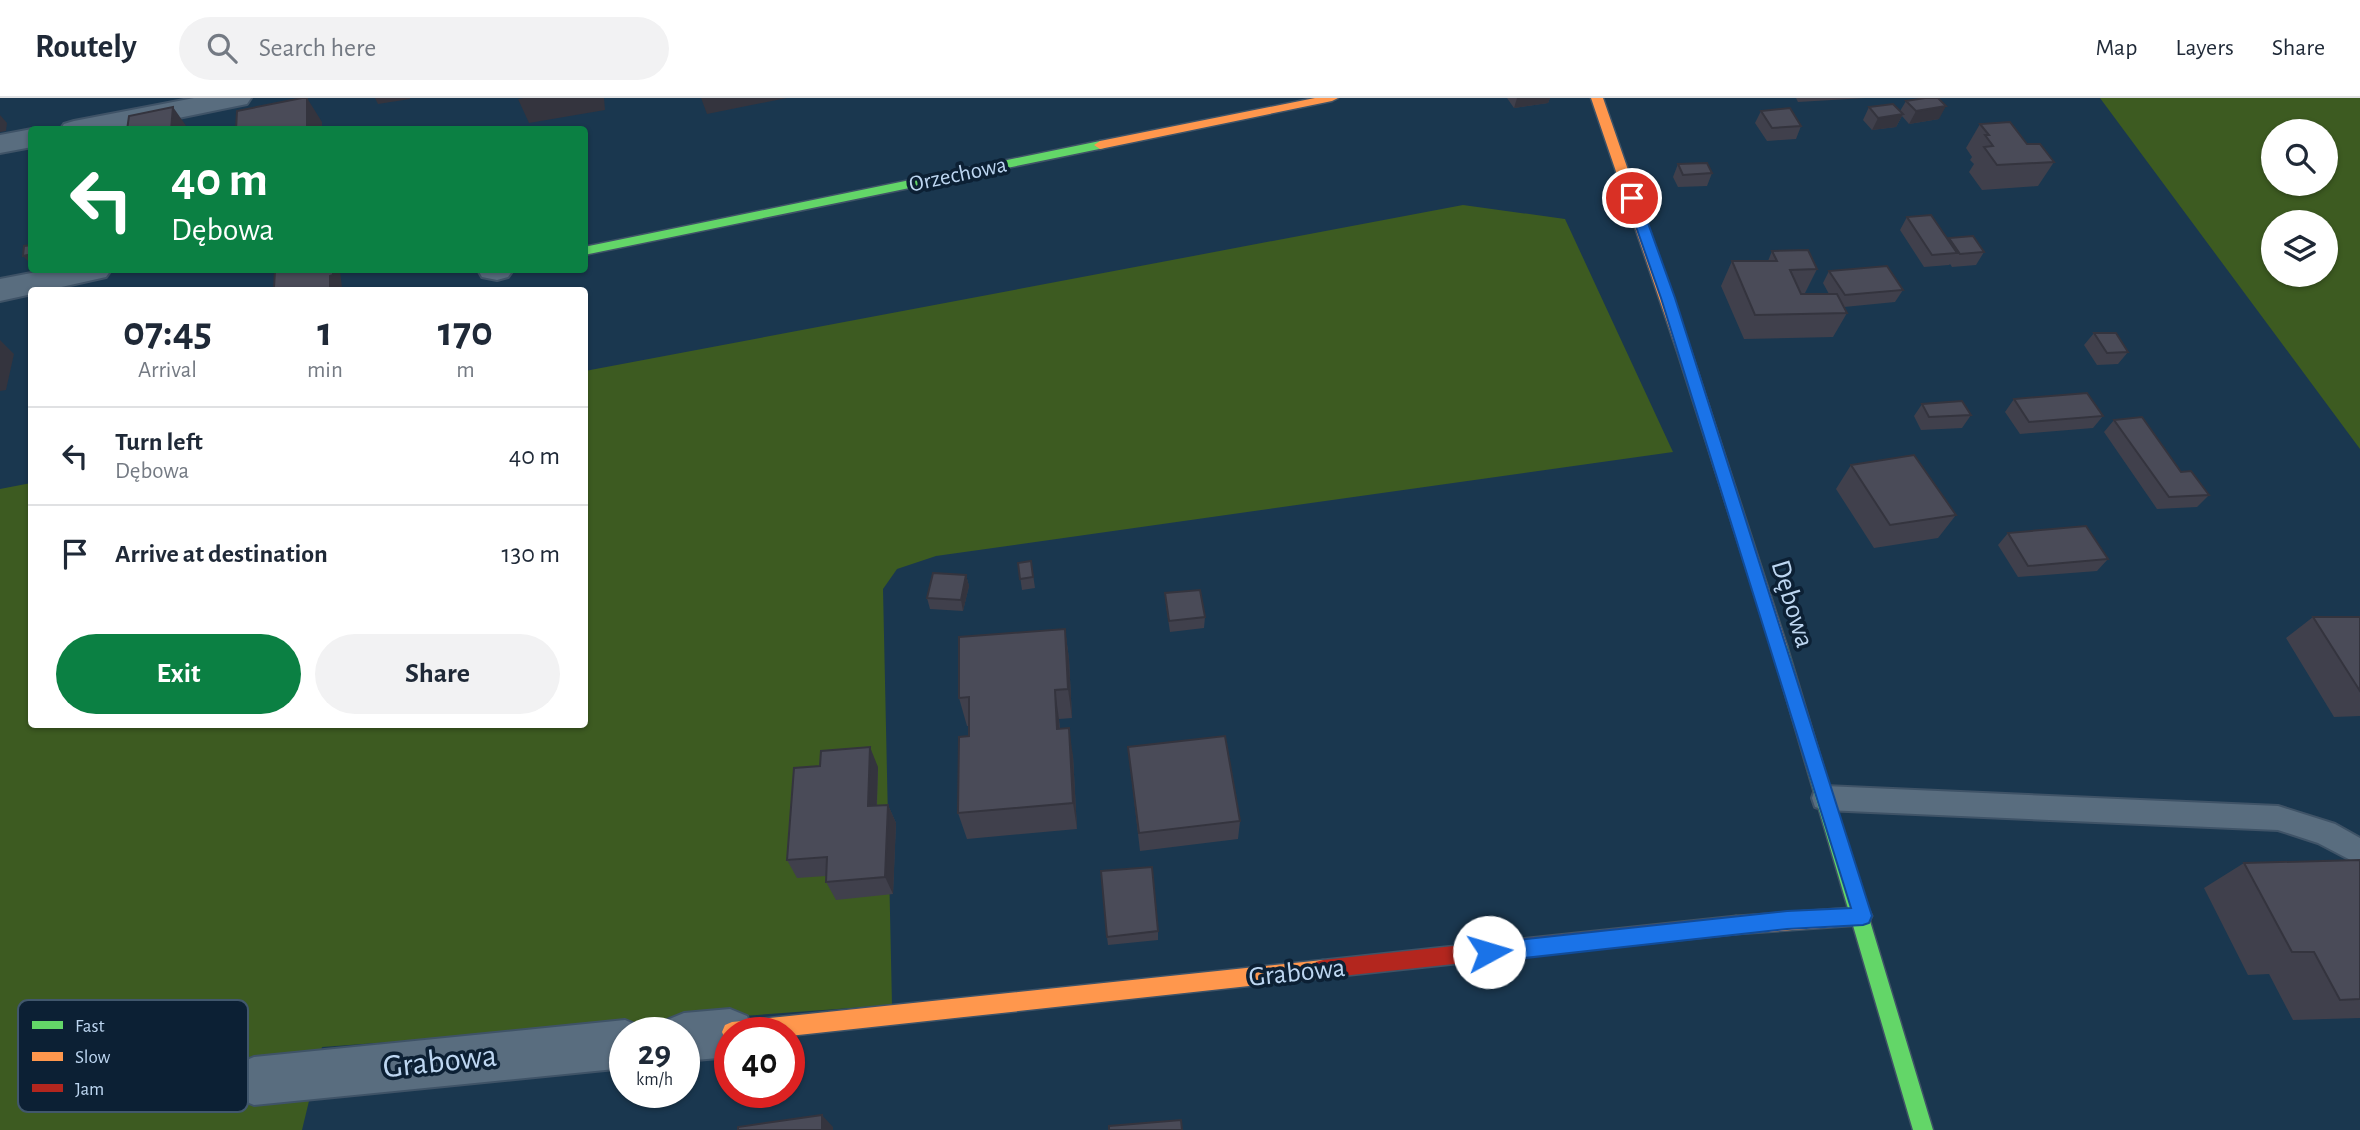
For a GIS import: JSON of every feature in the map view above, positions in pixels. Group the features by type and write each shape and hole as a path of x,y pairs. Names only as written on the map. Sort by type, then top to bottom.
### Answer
{"street":[{"path":"94,126 237,98"},
{"name":"Orzechowa","path":"588,250 1332,98"},
{"name":"Dębowa","path":"1597,98 1668,298 1863,916 1923,1130"},
{"path":"0,144 28,139"},
{"path":"0,290 81,273"},
{"name":"Grabowa","path":"805,1025 1787,920 1863,916"},
{"name":"Grabowa","path":"254,1082 609,1046"}],"lane":[{"path":"1825,798 2278,818 2325,833 2360,852"}],"green space":[{"path":"2100,98 2360,98 2360,449"},
{"path":"1463,205 1565,219 1673,452 936,556 897,569 883,589 892,1005 700,1019 700,1017 609,1017 609,1026 322,1047 302,1130 0,1130 0,489 28,484 28,728 588,728 588,370"}],"building":[{"path":"307,98 307,126 236,126 237,111"},
{"path":"1938,98 1946,106 1916,111 1906,101"},
{"path":"1893,104 1903,114 1878,118 1869,107"},
{"path":"173,107 171,126 128,126 129,116"},
{"path":"1790,108 1801,126 1772,128 1761,111"},
{"path":"2010,122 2027,144 2040,144 2054,162 1997,165 1984,147 1993,146 1985,135 1989,135 1980,124"},
{"path":"1707,163 1712,173 1683,175 1678,164"},
{"path":"1931,215 1957,253 1932,255 1907,217"},
{"path":"1973,236 1984,252 1960,254 1949,238"},
{"path":"24,246 28,246 28,255 23,256"},
{"path":"1808,250 1817,269 1790,270 1801,294 1837,294 1847,313 1755,315 1732,261 1777,261 1772,251"},
{"path":"1887,266 1903,290 1845,295 1829,271"},
{"path":"275,273 333,273 330,276 330,287 274,287"},
{"path":"2094,333 2116,333 2128,352 2107,353"},
{"path":"2087,393 2103,416 2029,422 2014,399"},
{"path":"1962,401 1971,415 1929,417 1922,404"},
{"path":"2142,417 2181,472 2191,471 2209,495 2169,497 2114,420"},
{"path":"1914,455 1956,515 1890,525 1851,465"},
{"path":"2086,526 2108,559 2028,566 2008,533"},
{"path":"1031,561 1033,577 1020,579 1018,563"},
{"path":"933,573 966,575 961,600 927,598"},
{"path":"1200,590 1205,617 1169,621 1165,593"},
{"path":"2313,617 2360,617 2360,691"},
{"path":"1065,629 1068,689 1055,690 1057,729 1069,728 1073,803 958,813 959,737 969,736 969,697 959,698 959,637"},
{"path":"1225,736 1240,821 1139,833 1128,747"},
{"path":"870,747 868,806 888,805 885,877 826,882 827,857 787,860 794,768 820,766 821,751"},
{"path":"2360,860 2360,999 2340,1000 2314,952 2292,952 2244,863"},
{"path":"1152,867 1158,931 1107,937 1101,871"},
{"path":"822,1115 822,1130 738,1130 738,1127"},
{"path":"1181,1120 1182,1130 1109,1130 1109,1126"}],"traffic: fast":[{"path":"588,250 1100,145"},
{"path":"1779,646 1923,1130"}],"traffic: slow":[{"path":"1100,145 1332,98"},
{"path":"1597,98 1685,354 1779,646"},
{"path":"1736,925 1863,916"},
{"path":"805,1024 1323,969"}],"traffic: jam":[{"path":"1323,969 1736,925"}],"route":[{"path":"1489,952 1787,920 1863,916 1668,298 1632,198"}]}
